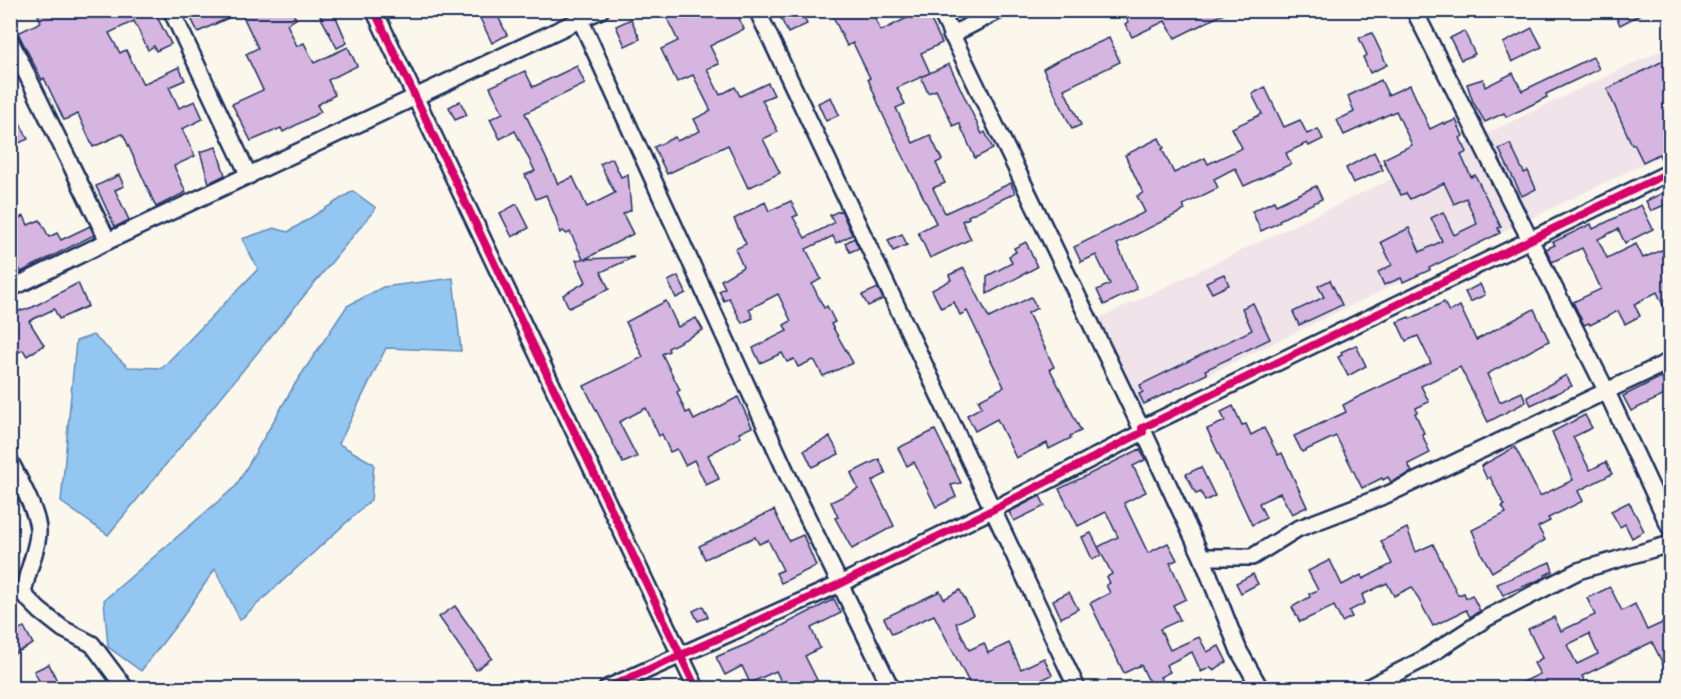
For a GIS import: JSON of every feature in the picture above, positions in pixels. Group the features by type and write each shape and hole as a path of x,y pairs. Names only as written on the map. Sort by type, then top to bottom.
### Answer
{"street":[{"path":"171,10 249,176"},
{"path":"374,10 696,688"},
{"path":"10,289 416,97 578,15 601,10"},
{"path":"757,10 1077,688"},
{"path":"939,10 1142,430 1202,557 1239,651 1260,688"},
{"path":"951,35 1000,10"},
{"path":"1414,10 1607,392 1671,528"},
{"path":"578,15 628,130 891,688"},
{"path":"10,40 108,241"},
{"path":"607,688 840,584 992,510 1142,430 1671,172"},
{"path":"1202,557 1252,557 1297,529 1386,495 1671,361"},
{"path":"10,461 36,519 38,530 25,579 17,597 92,644 125,688"},
{"path":"1367,688 1422,660 1487,618 1578,571 1671,544"}],"shaded area":[{"path":"1670,46 1670,151 1131,412 1098,319"}],"water":[{"path":"353,191 376,208 108,535 61,502 76,341 93,335 128,367 162,368 258,269 242,239 274,228 288,232"},
{"path":"453,278 461,351 386,348 339,444 374,464 371,500 240,620 215,569 181,619 141,671 108,647 104,600 236,486 295,384 347,306 383,287"}],"building":[{"path":"36,10 100,10 103,17 117,10 156,10 154,11 171,44 156,51 154,46 148,50 134,21 109,33 120,53 126,50 143,84 179,67 185,80 169,87 179,108 195,101 203,119 182,129 195,156 174,166 186,192 156,207 122,134 93,147 78,114 64,120 44,78 42,80 18,33 41,22"},
{"path":"208,10 292,10 296,19 287,24 297,46 304,43 314,63 348,47 357,66 328,80 335,95 317,105 321,112 283,132 281,128 251,141 232,104 263,90 246,54 258,48 241,12 198,32 191,18"},
{"path":"317,10 333,10 347,43 337,48"},
{"path":"476,10 495,10 507,35 492,43"},
{"path":"663,10 681,10 685,19 704,10 733,10 735,15 737,14 744,29 710,46 719,64 707,69 720,95 735,87 740,96 768,83 774,95 762,100 778,132 763,139 780,173 748,188 728,145 667,174 654,147 675,137 677,141 700,131 694,119 711,111 693,75 677,82 661,49 678,41"},
{"path":"777,10 800,10 807,24 788,33"},
{"path":"830,10 871,10 881,31 909,17 912,14 910,10 926,10 942,43 921,53 930,73 897,88 905,104 896,108 913,143 930,135 942,160 936,163 945,183 933,188 945,213 1011,183 1015,193 962,221 971,239 930,258 918,232 936,223 883,115 868,79 870,78 853,43 847,46"},
{"path":"1122,10 1231,10 1175,38 1165,21 1132,37 1125,24 1128,22"},
{"path":"1613,10 1649,10 1620,25"},
{"path":"631,19 640,39 625,46 616,26"},
{"path":"1532,28 1542,47 1512,62 1503,43"},
{"path":"1464,31 1475,54 1461,60 1450,38"},
{"path":"1372,33 1387,65 1370,73 1363,57 1367,55 1359,38"},
{"path":"1109,38 1120,62 1064,89 1081,125 1072,129 1043,69"},
{"path":"1593,57 1599,69 1546,94 1547,97 1506,117 1504,113 1485,122 1473,102 1467,84 1483,79 1485,87 1513,73 1522,91"},
{"path":"1671,57 1671,154 1661,159 1659,154 1643,162 1634,144 1632,145 1607,89"},
{"path":"949,64 982,134 985,132 993,149 975,158 959,123 953,126 936,90 928,93 921,77"},
{"path":"577,66 585,84 525,113 558,184 573,177 587,207 615,193 600,164 612,158 621,177 628,174 631,210 623,214 633,234 585,259 634,257 601,272 609,289 569,308 563,295 586,282 576,260 583,259 570,232 560,233 546,195 536,199 525,175 535,171 515,131 500,139 490,119 503,113 490,87 525,71 533,87"},
{"path":"1381,80 1388,95 1410,85 1430,129 1444,122 1445,124 1456,120 1463,136 1460,138 1467,152 1461,155 1471,177 1475,175 1501,227 1498,228 1500,233 1429,268 1430,270 1403,282 1401,278 1384,285 1378,272 1392,265 1381,242 1409,228 1420,252 1442,241 1431,218 1443,212 1454,235 1477,224 1466,198 1454,204 1444,183 1410,199 1406,193 1401,195 1383,159 1412,145 1396,111 1344,135 1337,120 1354,112 1348,96"},
{"path":"1265,87 1284,127 1300,120 1307,134 1318,129 1323,139 1309,146 1307,143 1286,153 1291,164 1244,186 1235,168 1214,179 1218,188 1183,205 1185,210 1117,244 1137,289 1104,305 1097,290 1110,284 1096,255 1081,262 1074,247 1145,212 1137,196 1143,193 1125,155 1159,138 1174,173 1205,158 1208,164 1242,148 1232,128 1262,114 1252,94"},
{"path":"831,97 839,115 826,121 818,103"},
{"path":"460,101 467,115 455,120 449,107"},
{"path":"10,103 28,139 10,147"},
{"path":"1510,144 1524,173 1528,171 1536,189 1522,196 1499,149"},
{"path":"216,147 225,175 209,183 200,152"},
{"path":"1374,152 1383,170 1353,183 1346,168"},
{"path":"119,175 124,186 115,190 129,220 115,227 96,186"},
{"path":"1316,186 1322,199 1261,231 1252,211 1274,201 1276,205"},
{"path":"1671,189 1671,202 1651,211 1646,201"},
{"path":"791,201 798,215 793,217 805,238 834,223 830,215 841,210 852,235 836,243 833,236 806,249 821,279 812,284 824,308 827,306 835,322 831,324 853,363 823,376 815,361 798,367 794,359 787,362 782,353 760,363 753,348 787,331 784,325 791,321 778,294 749,309 753,318 742,323 729,298 724,301 719,291 725,288 721,280 743,267 735,249 746,244 734,219 765,202 769,211"},
{"path":"517,204 529,228 512,237 500,213"},
{"path":"1641,205 1653,229 1625,243 1618,229 1598,239 1607,258 1636,244 1643,258 1664,249 1667,255 1671,254 1671,323 1657,292 1634,304 1640,316 1625,324 1618,311 1590,325 1589,323 1584,325 1573,302 1601,289 1582,248 1552,262 1546,249 1555,245 1553,242 1591,224 1593,229"},
{"path":"24,216 28,225 40,220 49,237 57,233 61,240 90,226 94,235 21,272 10,251 10,222"},
{"path":"902,234 907,245 893,251 888,240"},
{"path":"854,238 859,248 850,252 845,243"},
{"path":"1026,242 1037,267 987,294 987,276 1012,263 1009,256 1016,252 1014,248"},
{"path":"964,268 989,318 1031,297 1037,308 1028,313 1054,367 1050,369 1081,431 1070,436 1071,438 1049,449 1047,443 1016,458 997,419 975,431 967,415 982,407 978,400 1004,387 967,311 960,315 954,302 941,308 932,290 951,280 949,275"},
{"path":"1224,274 1229,285 1212,293 1206,282"},
{"path":"678,276 686,293 676,298 668,281"},
{"path":"1330,280 1342,305 1299,325 1293,312 1324,297 1318,286"},
{"path":"78,283 88,306 59,319 54,309 29,321 44,345 27,356 23,350 10,356 10,317"},
{"path":"1480,284 1485,295 1470,302 1465,292"},
{"path":"878,288 883,299 868,306 862,295"},
{"path":"666,301 678,327 696,318 703,330 668,348 669,351 662,354 680,390 677,392 686,413 690,411 694,420 738,397 752,427 739,433 741,437 708,455 719,479 706,485 694,460 685,465 677,449 670,452 662,434 659,436 646,408 619,422 637,457 623,463 584,386 643,357 626,322"},
{"path":"1444,302 1449,312 1460,306 1476,340 1534,309 1549,341 1487,374 1500,402 1522,392 1526,402 1488,422 1460,367 1421,386 1429,402 1416,408 1415,413 1430,453 1408,464 1412,472 1391,482 1388,477 1383,480 1382,478 1362,488 1336,436 1302,452 1294,436 1346,412 1343,405 1358,397 1431,363 1418,336 1406,341 1397,322 1409,317 1410,319"},
{"path":"1253,303 1270,339 1205,370 1207,374 1144,404 1139,394 1143,392 1140,385 1252,330 1242,308"},
{"path":"1356,345 1366,366 1348,376 1338,357 1342,355 1341,352"},
{"path":"1566,375 1572,386 1531,405 1527,397"},
{"path":"1661,377 1669,393 1631,411 1623,396"},
{"path":"1233,406 1242,425 1246,424 1251,435 1264,428 1278,455 1282,453 1307,507 1292,514 1280,493 1259,503 1266,518 1252,525 1207,429 1225,421 1221,412"},
{"path":"1585,415 1592,428 1573,437 1590,470 1606,462 1612,474 1578,491 1583,501 1548,518 1550,521 1538,527 1545,540 1492,572 1472,530 1506,513 1490,477 1487,479 1481,466 1515,447 1540,496 1573,480 1552,432"},
{"path":"935,430 961,483 951,485 956,497 936,507 914,462 907,466 898,448"},
{"path":"830,437 839,454 812,467 804,450"},
{"path":"1140,449 1145,460 1133,466 1146,492 1124,503 1148,553 1168,543 1177,560 1170,563 1186,599 1173,605 1180,620 1160,629 1170,650 1199,637 1207,652 1219,646 1227,662 1213,670 1211,667 1201,672 1192,652 1166,665 1170,672 1160,677 1166,688 1152,688 1141,665 1124,673 1090,603 1110,593 1106,585 1110,583 1107,577 1112,574 1098,547 1118,537 1106,512 1078,526 1059,489"},
{"path":"879,459 886,474 872,481 894,526 852,549 835,518 838,517 831,502 858,489 851,473"},
{"path":"1201,467 1215,496 1205,501 1201,492 1196,494 1186,474"},
{"path":"1040,496 1045,506 1014,521 1009,512"},
{"path":"1629,502 1644,531 1632,538 1625,524 1620,527 1611,511"},
{"path":"774,510 789,541 803,535 816,566 781,583 776,573 783,570 768,540 759,544 755,537 705,559 699,546"},
{"path":"1407,528 1416,552 1433,544 1458,595 1464,593 1466,598 1472,595 1480,611 1470,617 1466,610 1433,626 1412,587 1394,596 1387,583 1362,595 1365,603 1349,611 1352,617 1342,622 1334,606 1300,622 1292,607 1318,590 1308,571 1330,560 1342,585 1361,575 1363,579 1392,564 1381,541"},
{"path":"1091,533 1102,555 1092,559 1082,537"},
{"path":"1550,562 1553,571 1545,575 1546,577 1503,595 1497,584"},
{"path":"1253,574 1258,584 1241,593 1236,583"},
{"path":"1610,587 1622,611 1635,604 1647,630 1671,619 1671,680 1652,642 1582,676 1588,688 1510,688 1540,674 1534,663 1542,658 1528,629 1554,617 1561,631 1595,615 1587,598","holes":["1589,634 1598,654 1577,664 1567,645"]},
{"path":"960,590 973,615 956,623 969,650 984,643 988,653 1009,643 1021,669 1044,658 1052,675 1025,688 972,688 934,615 892,634 884,618 940,591 944,599"},
{"path":"1069,592 1078,609 1061,618 1053,600"},
{"path":"834,599 841,613 811,628 820,648 805,656 821,688 784,688 776,671 750,683 742,666 725,675 716,657 747,644"},
{"path":"455,606 492,658 476,670 439,617"},
{"path":"703,606 708,617 698,621 693,611"},
{"path":"24,627 33,644 10,656 10,634"},
{"path":"49,664 58,683 43,688 34,671"}],"cycle path":[{"path":"374,10 696,688"},
{"path":"607,688 840,584 992,510 1143,432 1142,428 1670,172"}]}
